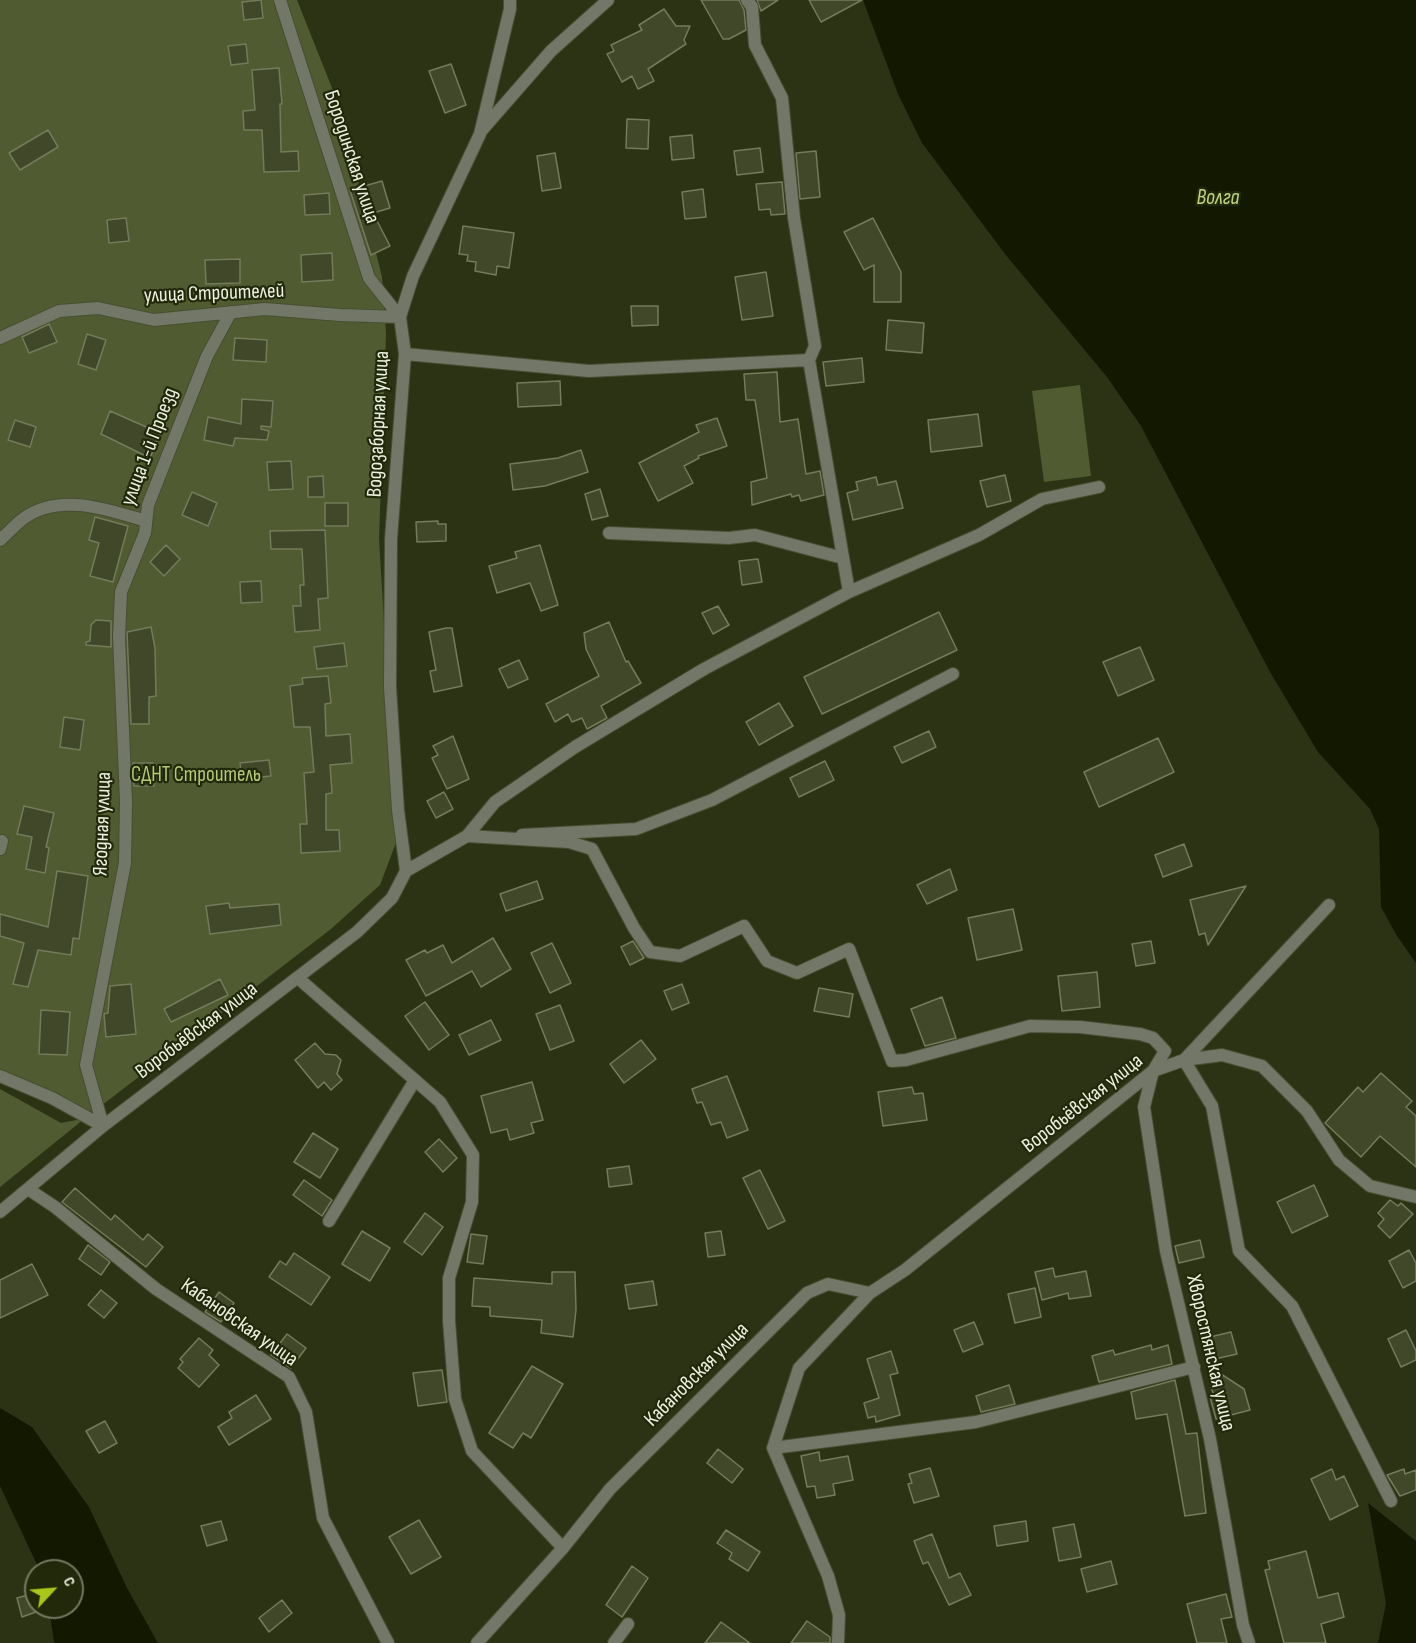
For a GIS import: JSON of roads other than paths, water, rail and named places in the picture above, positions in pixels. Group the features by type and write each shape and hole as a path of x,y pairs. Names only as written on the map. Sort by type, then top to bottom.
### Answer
{"street":[{"name":"Бородинская улица","path":"280,0 369,278 400,317"},
{"name":"Водозаборная улица","path":"406,871 398,810 390,687 391,539 405,354 400,317 426,246 480,134 510,9 510,0"},
{"path":"480,134 551,51 608,0"},
{"path":"747,0 752,7 755,45 782,98 794,219 815,346 809,360 849,592"},
{"name":"улица Строителей","path":"0,338 59,310 98,308 154,320 265,309 400,317"},
{"name":"улица 1-й Проезд","path":"0,540 25,518 53,506 97,507 146,521 148,505 207,356 231,312"},
{"path":"405,354 589,370 809,360"},
{"path":"406,871 467,836 495,802 575,747 704,669 849,592 979,535 1042,499 1098,487"},
{"name":"Ягодная улица","path":"103,1126 86,1065 125,862 126,801 118,637 121,592 145,533 146,521"},
{"path":"609,533 729,537 755,535 843,558"},
{"path":"467,836 500,837 591,829 636,829 712,800 953,674"},
{"name":"Хворостянская улица","path":"500,837 569,842 592,849 634,928 650,952 680,956 744,926 767,961 797,973 849,949 892,1061 906,1060 1030,1026 1080,1027 1140,1034 1153,1038 1165,1051 1153,1071 1144,1107 1166,1251 1194,1367 1243,1625 1249,1643"},
{"name":"Воробьёвская улица","path":"0,1212 103,1126 364,926 392,898 406,871"},
{"name":"Воробьёвская улица","path":"773,1448 799,1368 870,1293 905,1270 1153,1071 1184,1060 1329,905"},
{"path":"298,978 440,1102 474,1155 472,1202 449,1278 455,1399 472,1451 563,1548"},
{"path":"1391,1501 1292,1306 1239,1251 1212,1106 1184,1060 1222,1055 1262,1066 1307,1111 1339,1160 1370,1186 1416,1197"},
{"path":"0,1076 52,1098 103,1126"},
{"path":"329,1221 415,1080"},
{"name":"Кабановская улица","path":"28,1189 55,1207 156,1289 289,1377 306,1412 323,1518 388,1643"},
{"name":"Кабановская улица","path":"477,1643 563,1548 610,1489 807,1293 828,1284 870,1293"},
{"path":"838,1643 839,1615 828,1576 773,1448 976,1422 1194,1367"},
{"path":"614,1643 628,1624"}],"water":[{"name":"Волга","path":"863,0 1416,0 1416,963 1397,936 1381,907 1379,829 1370,809 1318,752 1270,672 1141,426 1107,377 1005,254 922,143 898,94"},
{"path":"0,1408 32,1427 89,1507 127,1588 158,1643 54,1643 51,1619 84,1619 84,1559 34,1559 0,1486"},
{"path":"1368,1503 1416,1541 1416,1643 1378,1643 1386,1603"}],"park label":[{"name":"СДНТ Строитель","path":"196,776"}]}
